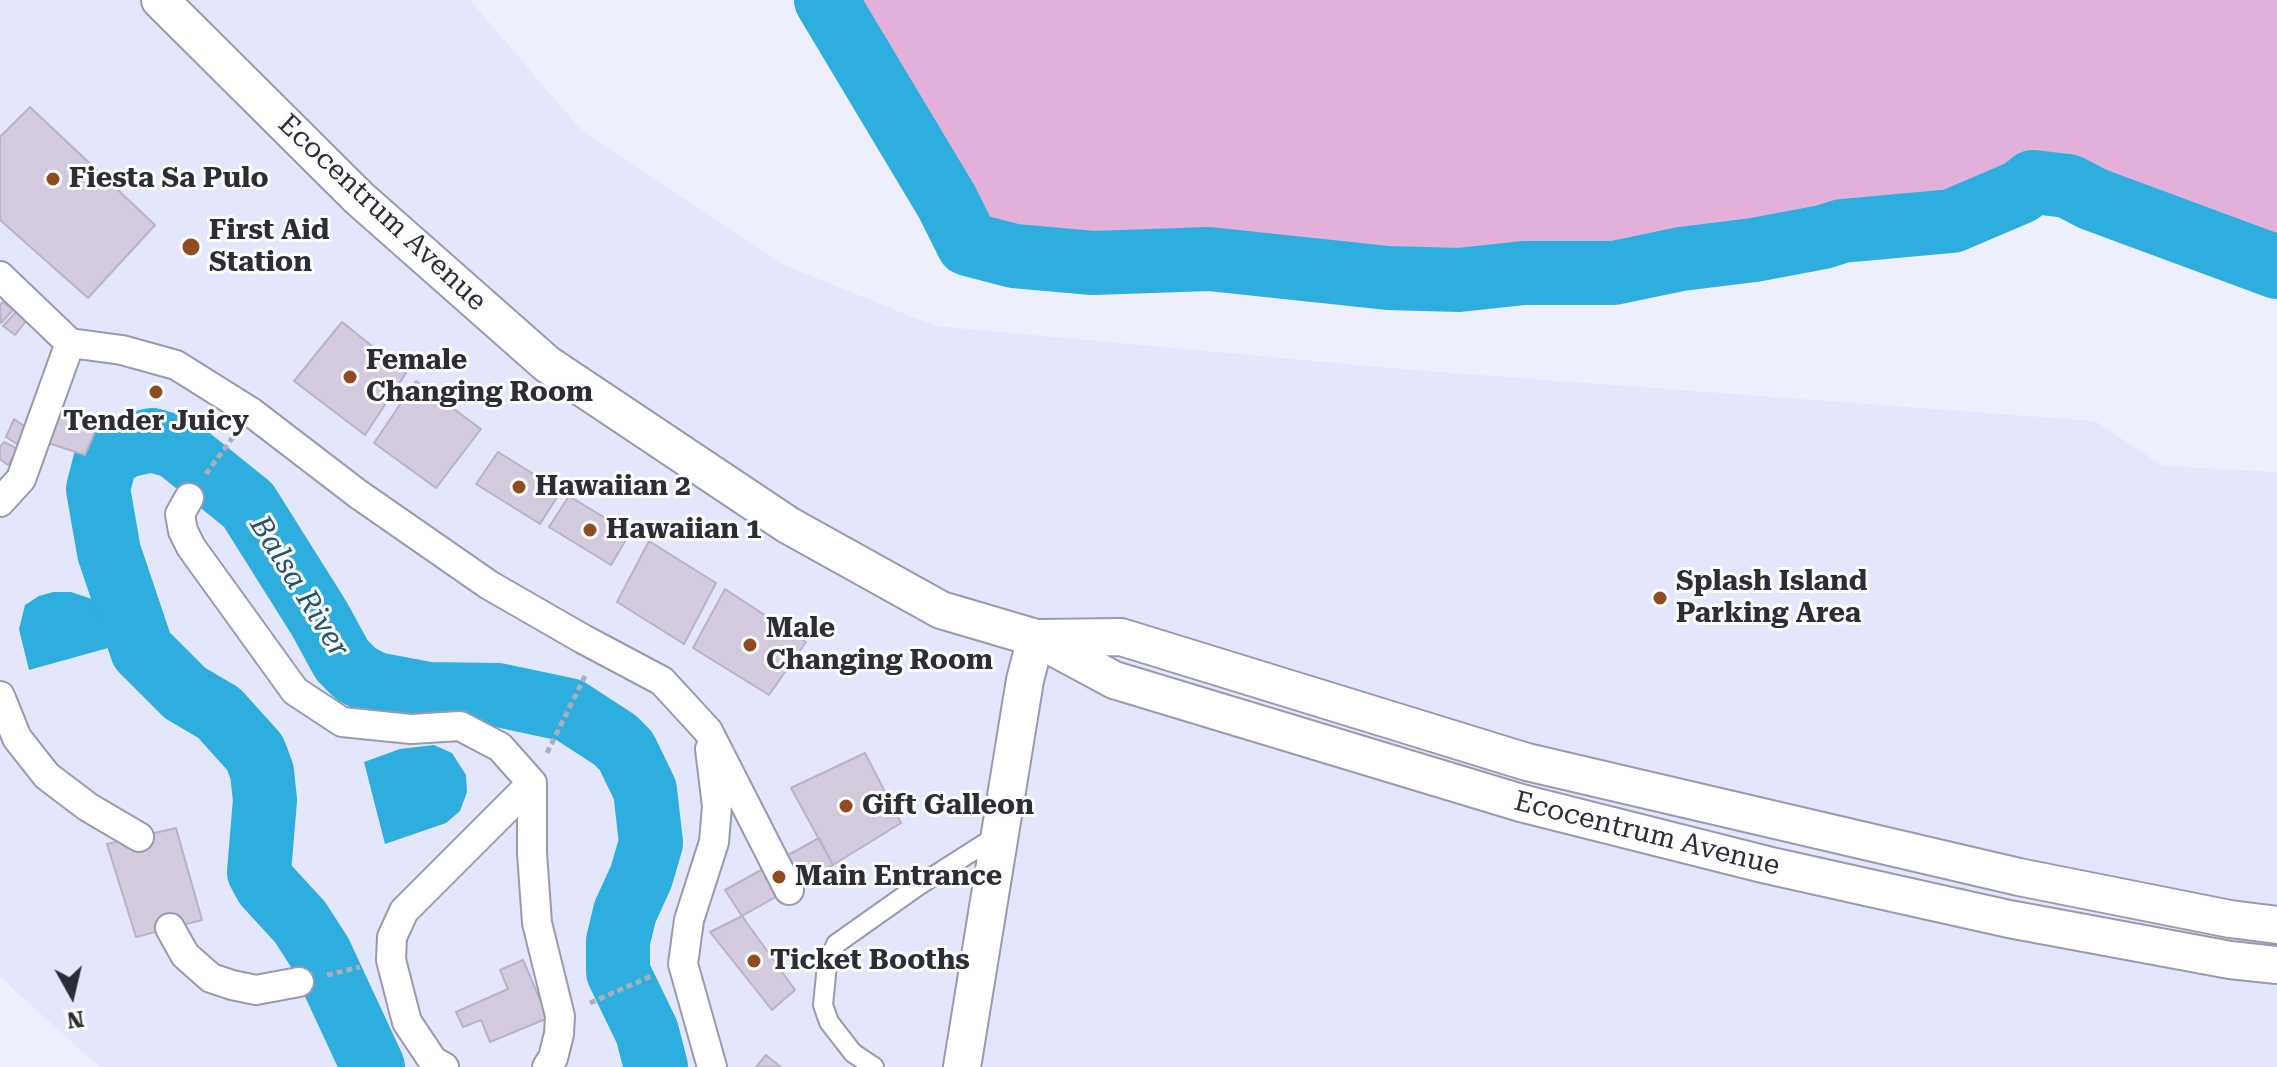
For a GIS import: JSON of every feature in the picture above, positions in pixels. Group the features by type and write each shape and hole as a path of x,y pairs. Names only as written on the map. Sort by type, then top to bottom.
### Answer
{"street":[{"name":"Ecocentrum Avenue","path":"160,0 359,198 547,364 788,525 941,610 1036,638 1114,680 1521,803 1767,865 1994,915 2230,960 2277,965"},
{"path":"0,276 70,343 122,350 176,365 251,412 358,494 489,585 662,681 708,731 789,890"},
{"path":"0,502 21,479 70,343"},
{"path":"189,498 180,514 183,531 191,547 295,691 342,722 411,729 460,726 500,747 532,783 532,853 537,923 560,1016 553,1058 547,1067"},
{"name":"Ecocentrum Avenue","path":"1036,638 1121,637 1527,762 2019,877 2230,919 2277,925"},
{"path":"962,1067 1025,680 1036,638"},
{"path":"0,696 17,738 47,776 88,807 139,837"},
{"path":"708,731 717,806 714,842 689,920 683,964 712,1067"},
{"path":"444,1067 433,1061 407,1022 391,960 392,937 404,911 532,783"},
{"path":"170,928 185,955 211,978 256,990 299,982"}],"lane":[{"path":"874,1067 853,1053 829,1022 823,1005 827,965 836,944 1000,833"}],"path":[{"path":"189,498 251,412"},
{"path":"532,783 599,648"},
{"path":"299,982 391,960"},
{"path":"560,1016 683,964"}],"shaded area":[{"path":"0,0 470,0 581,130 786,266 935,326 1413,370 2095,421 2163,466 2277,472 2277,1067 99,1067 0,977"},
{"path":"826,0 2277,0 2277,267 2093,199 2068,186 2033,182 2020,192 1952,221 1842,231 1754,250 1681,259 1614,273 1524,273 1459,280 1388,278 1209,259 1093,263 1014,256 968,244 947,202"}],"water":[{"path":"53,592 71,592 92,599 108,648 29,670 19,629 25,605"},
{"path":"434,745 452,753 466,775 467,792 460,811 446,823 385,844 364,762 400,749"}],"building":[{"name":"Fiesta Sa Pulo","path":"30,107 155,225 88,298 0,220 0,137"},
{"path":"3,302 13,310 1,323 0,305"},
{"path":"16,312 26,321 15,335 3,326"},
{"name":"Female Changing Room","path":"342,322 406,373 365,435 294,381"},
{"path":"416,381 481,429 436,488 374,443"},
{"path":"55,412 97,427 85,455 45,442"},
{"path":"14,419 27,428 20,446 6,437"},
{"path":"4,442 18,449 8,465 0,459 0,447"},
{"name":"Hawaiian 2","path":"498,452 561,491 540,524 476,484"},
{"name":"Hawaiian 1","path":"569,496 630,533 611,565 549,527"},
{"path":"649,541 716,583 684,644 617,602"},
{"name":"Male Changing Room","path":"725,589 806,642 769,695 693,648"},
{"name":"Gift Galleon","path":"865,753 901,823 833,865 791,788"},
{"path":"176,828 202,920 136,937 107,844"},
{"name":"Main Entrance","path":"819,838 833,865 742,916 725,890"},
{"name":"Ticket Booths","path":"742,916 795,990 772,1010 710,932"},
{"path":"523,960 548,1018 490,1042 481,1020 463,1027 456,1012 508,989 500,970"},
{"path":"766,1055 781,1067 756,1067"}],"waterway":[{"path":"826,0 947,202 968,244 1014,256 1093,263 1209,259 1388,278 1459,280 1524,273 1614,273 1681,259 1754,250 1842,231 1952,221 2020,192 2033,182 2068,186 2093,199 2277,267"},
{"name":"Balsa River","path":"373,1067 320,953 300,922 266,885 259,872 265,800 262,772 255,753 219,713 185,693 142,650 109,552 98,489 106,458 125,446 152,440 176,447 248,505 342,660 356,674 375,684 428,694 498,695 569,710 615,740 626,751 645,790 651,843 641,877 625,912 618,941 618,972 647,1032 656,1067"}],"place":[{"name":"Fiesta Sa Pulo","path":"53,179"},
{"name":"First Aid Station","path":"191,247"},
{"name":"Female Changing Room","path":"350,377"},
{"name":"Tender Juicy","path":"156,392"},
{"name":"Hawaiian 2","path":"519,487"},
{"name":"Hawaiian 1","path":"590,530"},
{"name":"Splash Island Parking Area","path":"1660,598"},
{"name":"Male Changing Room","path":"750,645"},
{"name":"Gift Galleon","path":"846,806"},
{"name":"Main Entrance","path":"779,877"},
{"name":"Ticket Booths","path":"754,961"}]}
